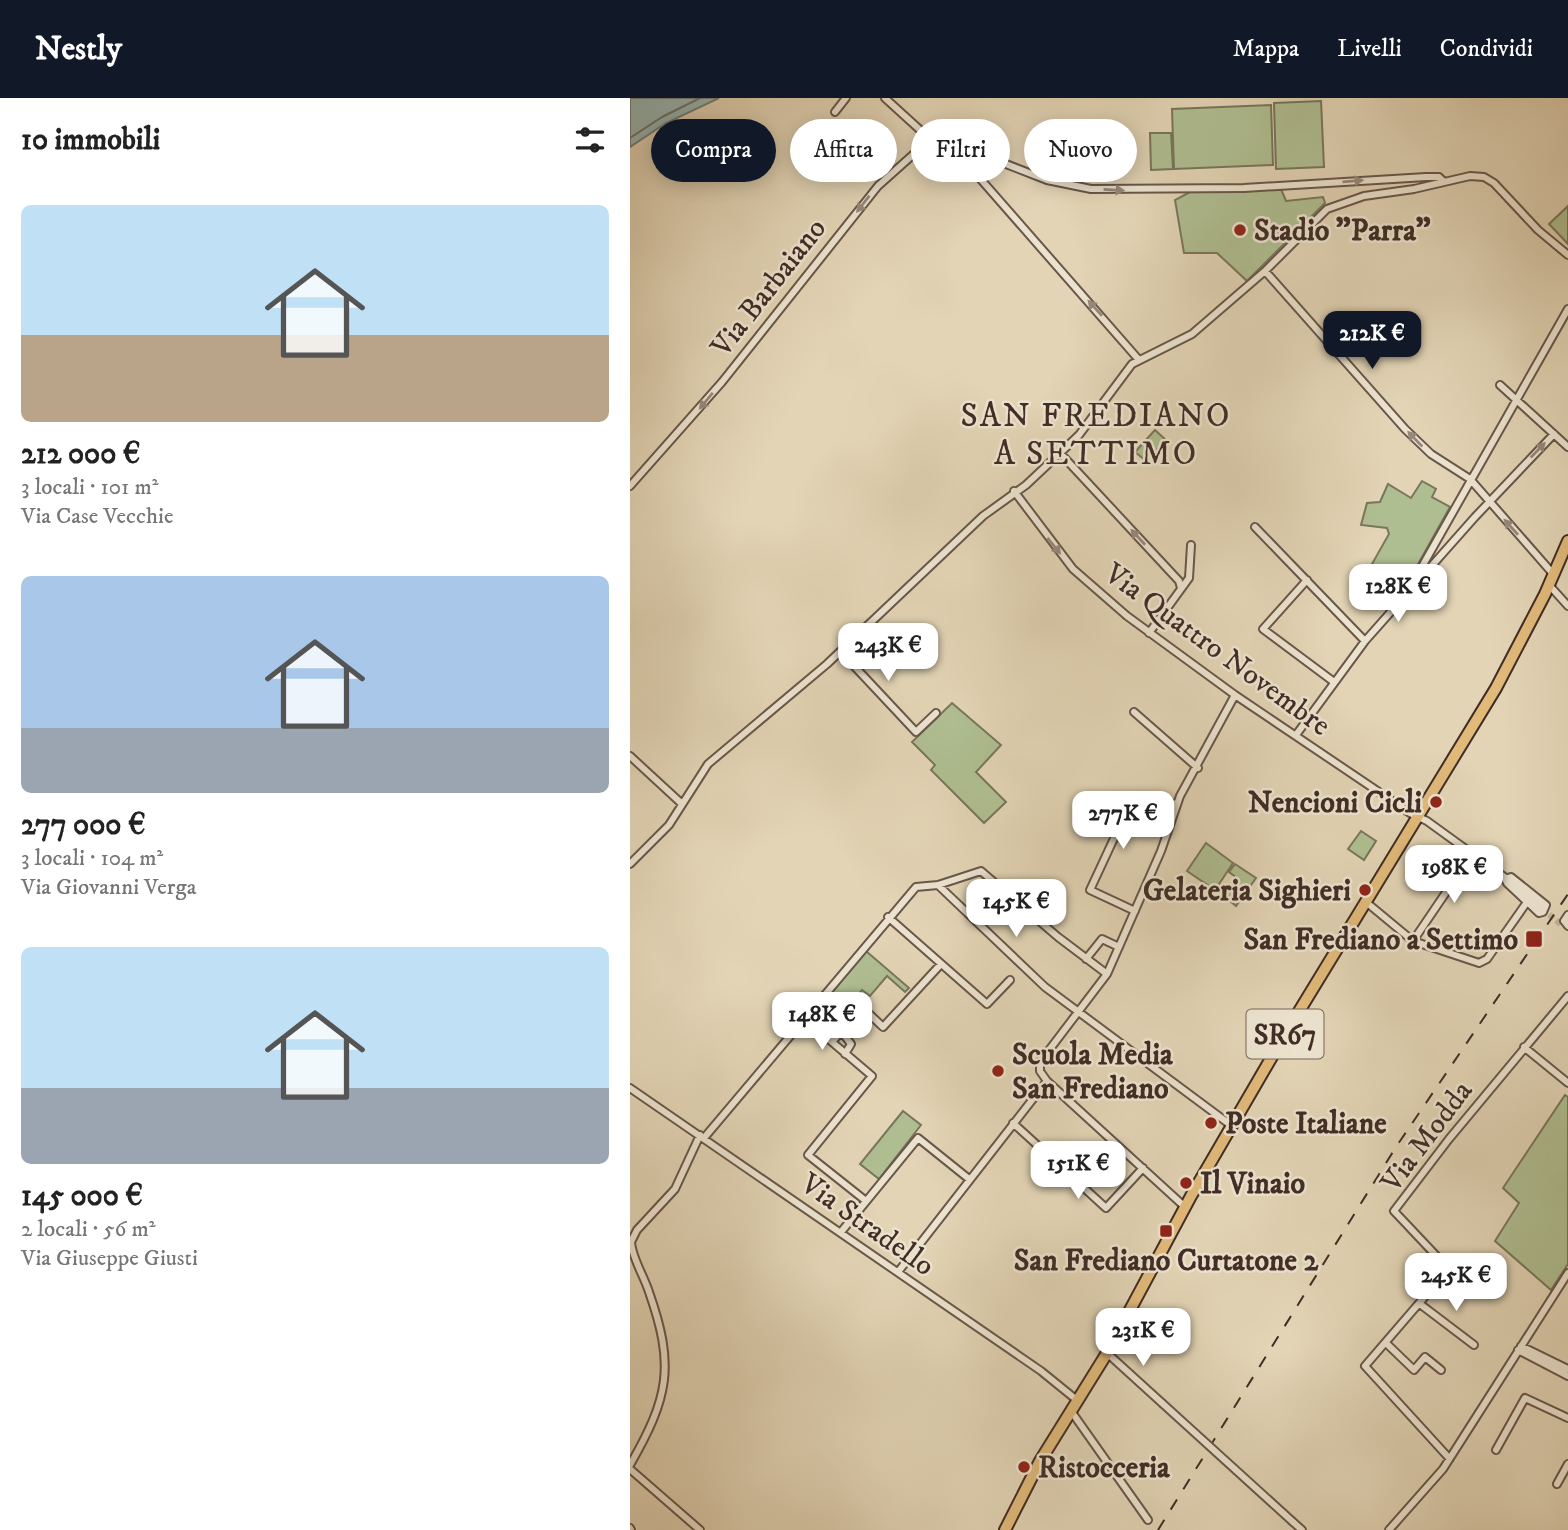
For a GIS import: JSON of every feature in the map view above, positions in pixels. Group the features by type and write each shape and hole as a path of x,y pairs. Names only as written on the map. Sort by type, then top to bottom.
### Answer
{"main road":[{"name":"SR67","path":"1005,1530 1074,1406 1107,1353 1232,1126 1496,688 1552,580 1568,541"}],"street":[{"path":"835,112 846,98"},
{"path":"885,98 911,120"},
{"name":"Via Barbaiano","path":"630,486 722,382 881,182 911,156"},
{"path":"1010,166 1047,180 1091,189 1210,190 1426,177 1438,177 1444,182"},
{"path":"630,864 660,836 708,764 841,652 957,540 1014,491 1026,485 1060,453 1079,435 1128,368 1186,338 1265,271 1318,215 1332,206 1364,195 1474,176 1491,181 1568,256"},
{"path":"983,182 1139,360"},
{"path":"1265,271 1431,454 1470,479 1552,580 1568,606"},
{"path":"1412,587 1470,479 1568,309"},
{"path":"1500,385 1568,447"},
{"path":"1296,735 1365,641 1489,502 1554,434"},
{"path":"1060,453 1177,579 1181,588"},
{"name":"Via Quattro Novembre","path":"1014,491 1073,569 1149,634 1235,695 1419,816 1505,879"},
{"path":"1255,527 1365,641"},
{"path":"1149,634 1190,575 1191,545"},
{"path":"1307,580 1263,629 1334,682"},
{"path":"841,652 916,732 936,713"},
{"path":"1185,1207 1048,1081 1040,1071 1039,1064 1107,974 1136,911 1177,803 1235,695"},
{"path":"1134,712 1198,768"},
{"path":"630,757 681,803"},
{"path":"1136,911 1090,890 1122,819 1177,803"},
{"path":"1413,941 1472,854"},
{"path":"700,1530 630,1467 655,1419 663,1393 666,1364 660,1326 631,1242 637,1230 675,1189 702,1136 912,889 938,885 981,871 1107,974"},
{"path":"1514,878 1546,905 1546,908 1539,913 1505,879 1514,878"},
{"path":"1505,879 1542,908"},
{"path":"938,885 1045,987 1232,1126"},
{"path":"1366,902 1413,941 1479,962 1487,959 1527,902"},
{"path":"888,917 987,1004 1010,980"},
{"path":"1086,959 1102,939 1119,947"},
{"path":"832,1042 862,1007 883,1027 941,964"},
{"name":"Via Modda","path":"1449,1458 1365,1366 1439,1282 1446,1268 1394,1211 1524,1047 1568,996"},
{"path":"804,1018 872,1076 808,1154 866,1201"},
{"path":"841,1031 851,1044 845,1054"},
{"path":"1524,1047 1568,1083"},
{"path":"898,1272 1048,1081"},
{"name":"Via Stradello","path":"630,1088 1041,1371 1074,1406 1148,1520"},
{"path":"1013,1124 1106,1208 1143,1168"},
{"path":"841,1233 918,1138 970,1179"},
{"path":"1390,1530 1433,1482 1568,1273"},
{"path":"1420,1304 1474,1345"},
{"path":"1386,1343 1414,1370 1425,1357 1441,1370"},
{"path":"1520,1348 1568,1369"},
{"path":"1520,1348 1568,1376"},
{"path":"1107,1353 1302,1530"},
{"path":"1496,1450 1525,1398 1568,1419"},
{"path":"1558,1484 1568,1464"}],"green space":[{"path":"1321,101 1324,167 1276,169 1274,103"},
{"path":"1271,105 1273,165 1174,169 1172,109"},
{"path":"1150,133 1171,133 1173,169 1151,170"},
{"name":"Stadio \"Parra\"","path":"1281,189 1286,201 1323,197 1325,203 1247,281 1217,253 1184,253 1175,200 1190,192"},
{"path":"1568,206 1568,244 1549,224"},
{"path":"1155,430 1166,440 1146,461 1135,452"},
{"path":"1422,481 1436,489 1432,497 1450,507 1408,582 1390,573 1386,581 1368,571 1389,534 1387,528 1361,525 1367,503 1380,502 1388,484 1411,498"},
{"path":"952,703 1001,745 976,772 1006,802 984,823 931,770 935,765 912,742"},
{"path":"1361,831 1376,841 1364,860 1348,849"},
{"path":"1206,843 1233,863 1215,890 1187,871"},
{"path":"1235,864 1256,878 1236,906 1224,896 1237,878 1229,872"},
{"path":"866,951 909,988 905,992 887,976 870,996 862,990 836,1021 840,1024 831,1035 811,1017"},
{"path":"1565,1095 1568,1097 1568,1264 1551,1290 1495,1241 1519,1203 1503,1188"},
{"path":"903,1111 921,1125 879,1179 860,1164"}],"water":[{"path":"630,98 719,98 674,119 651,119 651,133 630,147"}],"tunnel":[{"path":"1542,909 1563,926"}],"railway":[{"path":"1158,1530 1396,1147 1568,894"}],"place":[{"name":"Stadio \"Parra\"","path":"1240,230"},
{"name":"Nencioni Cicli","path":"1436,802"},
{"name":"Gelateria Sighieri","path":"1365,890"},
{"name":"San Frediano a Settimo","path":"1534,939"},
{"name":"Scuola Media San Frediano","path":"998,1071"},
{"name":"Poste Italiane","path":"1211,1123"},
{"name":"Il Vinaio","path":"1186,1183"},
{"name":"San Frediano Curtatone 2","path":"1166,1231"},
{"name":"Ristocceria","path":"1024,1467"}],"district":[{"name":"SAN FREDIANO A SETTIMO","path":"1096,433"}]}
